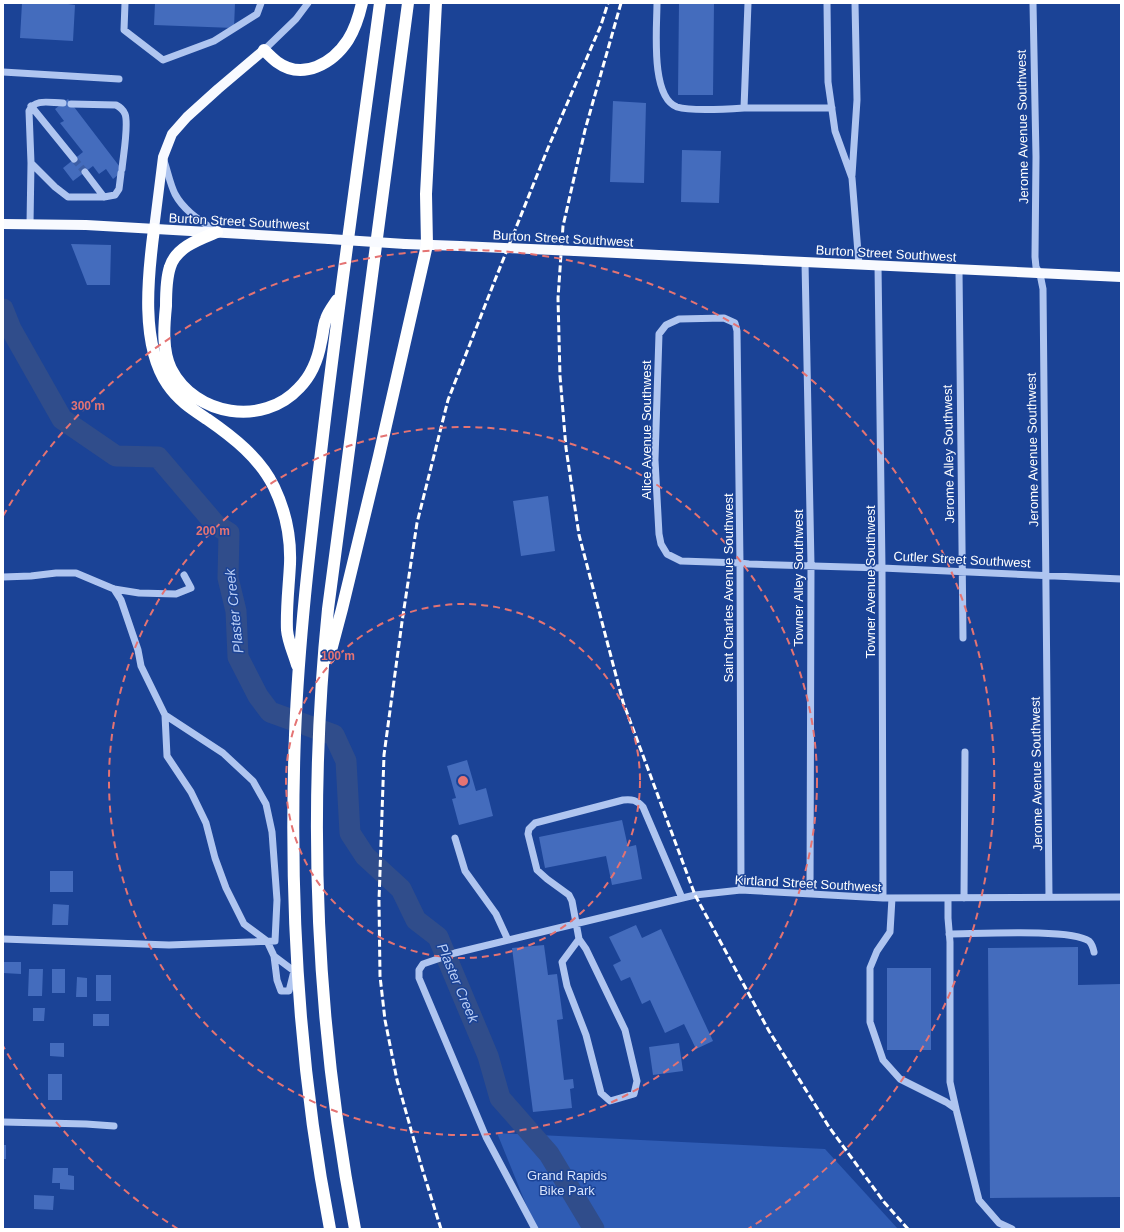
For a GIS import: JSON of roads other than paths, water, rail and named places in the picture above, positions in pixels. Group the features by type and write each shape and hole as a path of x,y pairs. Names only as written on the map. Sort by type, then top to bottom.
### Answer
{"highway":[{"path":"264,50 278,63 293,69 303,70 318,67 333,57 348,40 354,28 362,3"},
{"path":"330,1229 324,1199 308,1080 299,988 293,859 295,747 299,673 313,521 339,296 380,3"},
{"path":"355,1229 345,1176 331,1078 322,982 317,886 316,800 320,690 336,546 408,3"},
{"path":"320,690 342,610 427,245 426,194 436,3"},
{"path":"154,229 150,254 148,307 150,332 155,356 162,376 172,391 186,405 215,425 252,455 274,486 284,516 290,545 287,631 299,673"},
{"path":"217,232 185,247 171,263 168,275 165,311 164,341 170,367 188,392 207,404 226,411 250,412 275,406 292,395 301,387 312,370 321,347 325,319 339,296"}],"main road":[{"path":"154,229 163,157 169,140 179,125 264,50"},
{"name":"Burton Street Southwest","path":"3,224 86,225 405,244 1121,277"}],"street":[{"path":"125,3 124,30 163,60 214,41 257,14 261,3"},
{"path":"264,50 296,19 308,3"},
{"path":"657,3 657,71 662,88 669,102 678,107 693,109 832,108"},
{"path":"744,108 748,3"},
{"path":"826,3 828,82 835,131 852,178"},
{"path":"855,3 857,100 852,178 859,264"},
{"name":"Jerome Avenue Southwest","path":"1033,3 1036,157 1035,257 1036,267 1040,274 1043,289 1049,898"},
{"path":"3,72 119,79"},
{"path":"30,224 31,162 29,111 31,106 37,102 62,103"},
{"path":"31,162 68,197 115,196 119,189 126,127 125,115 121,107 116,105 72,104"},
{"path":"31,106 74,159"},
{"path":"163,157 173,188 180,201 193,216 217,232"},
{"path":"86,172 104,197"},
{"name":"Towner Alley Southwest","path":"804,262 810,566 810,894"},
{"name":"Towner Avenue Southwest","path":"878,265 882,568 882,898"},
{"name":"Jerome Alley Southwest","path":"959,270 963,638"},
{"name":"Alice Avenue Southwest","path":"681,561 667,554 661,544 659,534 655,460 659,334 666,325 679,319 699,318"},
{"name":"Saint Charles Avenue Southwest","path":"699,318 724,318 735,323 736,331 740,563 741,890"},
{"name":"Cutler Street Southwest","path":"681,561 882,568 1121,579"},
{"path":"3,577 76,573 114,589 139,593 176,594 191,588 184,575"},
{"path":"114,589 121,600 138,650 141,666 165,715 167,756 191,792 206,823 215,858 226,888 244,924 267,941 274,956 277,980 281,992 289,991 294,971 274,956"},
{"path":"3,939 169,945 276,941 276,900 272,832 266,804 253,781 223,753 165,715"},
{"path":"964,898 965,752"},
{"path":"579,939 562,962 567,986 586,1035 601,1093 610,1101 634,1094 637,1081 625,1030 586,949 579,939 572,901 569,895 537,870 528,834 529,829 536,823 623,800 631,799 638,802 643,807 682,898"},
{"path":"455,838 465,871 496,914 508,940"},
{"name":"Kirtland Street Southwest","path":"535,1229 486,1138 419,978 419,970 423,964 455,953 682,898 741,890 882,898 1121,897"},
{"path":"892,898 890,932 877,952 870,968 870,1022 883,1060 900,1079 946,1102 956,1109"},
{"path":"948,898 951,1016 950,1082 979,1200 999,1223 1012,1229"},
{"path":"949,934 1063,934 1088,940 1092,945 1094,952"},
{"path":"3,1122 114,1126"}],"waterway":[{"name":"Plaster Creek","path":"3,309 11,329 62,419 116,456 158,457 216,525 229,533 228,578 236,611 238,657 258,696 270,712 334,735 346,761 350,833 365,856 401,889 416,920 438,937 488,1056 500,1098 549,1154 594,1229"}],"tunnel":[{"path":"74,159 85,172"}],"railway":[{"path":"441,1229 397,1080 385,1020 380,976 379,901 384,755 402,622 417,523 448,400 548,148 601,25 608,3"},
{"path":"621,3 585,130 563,226 558,298 560,376 566,448 579,535 623,702 695,895 769,1031 829,1127 884,1202 908,1229"}],"park label":[{"name":"Grand Rapids Bike Park","path":"567,1182"}]}
